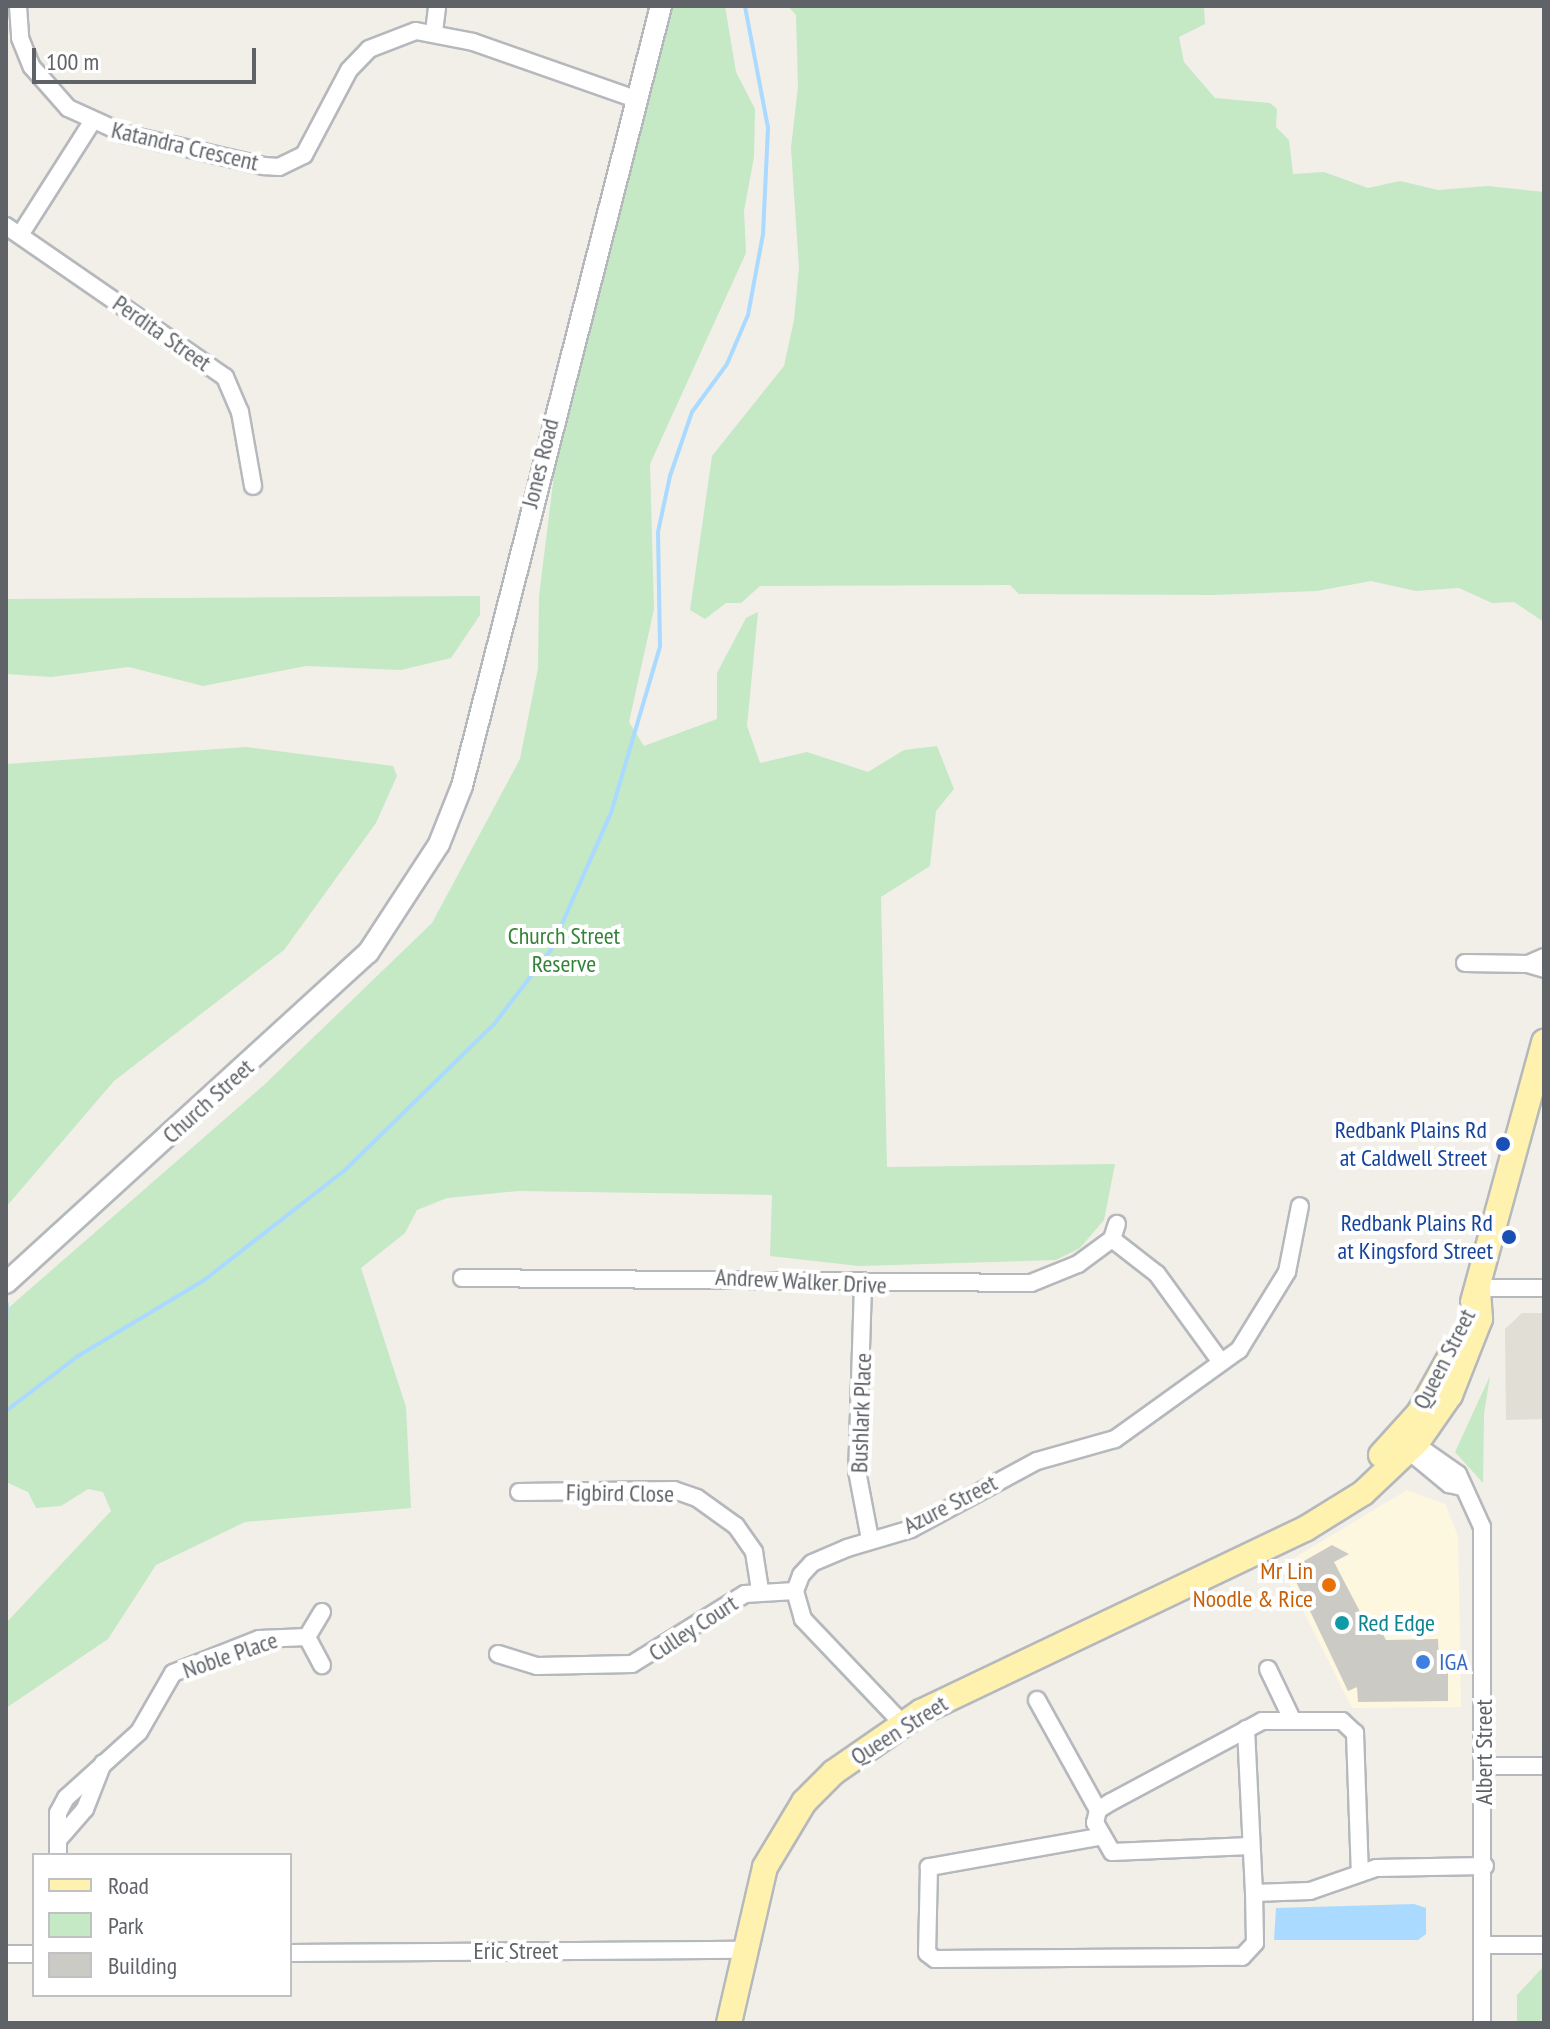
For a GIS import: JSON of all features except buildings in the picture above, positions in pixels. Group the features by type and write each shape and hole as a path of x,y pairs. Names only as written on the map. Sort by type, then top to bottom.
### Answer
{"main road":[{"name":"Queen Street","path":"729,2023 742,1950 765,1867 804,1802 860,1751 902,1723 1215,1567 1353,1484 1407,1443 1462,1371 1480,1319 1478,1288 1505,1188 1536,1101 1544,1042"}],"street":[{"name":"Katandra Crescent","path":"18,6 20,38 32,67 68,108 92,122 279,167 304,155 349,70 369,49 393,35 434,32 636,99"},
{"path":"434,32 437,6"},
{"name":"Jones Road","path":"401,911 439,844 462,786 661,6"},
{"path":"13,230 92,122"},
{"name":"Perdita Street","path":"13,230 225,377 240,412 253,486"},
{"name":"Church Street","path":"6,1283 328,994 401,911"},
{"path":"1465,963 1536,967 1544,957"},
{"name":"Azure Street","path":"795,1591 812,1563 870,1539 911,1529 1037,1461 1115,1439 1239,1350 1275,1296 1297,1242 1300,1206"},
{"name":"Andrew Walker Drive","path":"462,1278 741,1276 863,1285 1031,1283 1056,1276 1114,1232 1157,1274 1221,1362"},
{"name":"Bushlark Place","path":"863,1285 857,1471 870,1539"},
{"path":"1478,1288 1544,1288"},
{"name":"Albert Street","path":"1407,1443 1458,1474 1462,1487 1474,1500 1482,1527 1486,1945 1482,2023"},
{"name":"Figbird Close","path":"519,1492 674,1490 697,1498 736,1526 754,1552 760,1591"},
{"name":"Culley Court","path":"498,1654 537,1666 645,1661 737,1598 760,1591 795,1591"},
{"path":"795,1591 803,1619 902,1723"},
{"name":"Noble Place","path":"307,1637 322,1612"},
{"name":"Noble Place","path":"307,1637 322,1665"},
{"name":"Noble Place","path":"58,1847 85,1809 103,1763 139,1732 173,1673 259,1639 307,1637"},
{"path":"1268,1669 1292,1719"},
{"path":"1037,1700 1098,1810 1098,1837 1112,1852 1250,1846"},
{"path":"1098,1810 1246,1729 1292,1719 1351,1723 1360,1873"},
{"path":"1098,1837 929,1867 927,1953 935,1959 1242,1957 1255,1943 1246,1729"},
{"path":"1483,1766 1544,1766"},
{"path":"1254,1893 1310,1891 1360,1873 1485,1866"},
{"path":"1486,1945 1544,1945"},
{"name":"Eric Street","path":"292,1953 742,1950"},
{"path":"6,1954 32,1954"}],"shaded area":[{"path":"1522,1313 1544,1313 1544,1419 1506,1420 1505,1329"},
{"path":"1407,1490 1445,1504 1458,1536 1461,1707 1352,1708 1281,1566"}],"green space":[{"name":"Church Street Reserve","path":"673,6 725,6 736,72 755,109 754,157 744,211 746,253 650,464 654,609 629,722 644,746 717,719 717,673 746,618 758,612 747,726 760,763 807,752 868,772 904,750 937,746 954,789 936,811 930,866 881,897 887,1167 1115,1164 1104,1220 1080,1248 1056,1260 859,1266 770,1256 772,1195 518,1191 447,1198 417,1210 405,1233 361,1268 406,1407 411,1508 245,1522 156,1565 108,1639 6,1708 6,1623 111,1511 103,1492 88,1489 61,1506 36,1508 28,1492 6,1482 6,1310 264,1085 432,923 520,759 538,668 539,596 554,475"},
{"path":"788,6 1204,6 1205,24 1179,37 1184,62 1215,98 1270,103 1277,109 1276,127 1289,140 1293,174 1324,172 1368,188 1400,181 1438,190 1487,186 1544,192 1544,622 1514,602 1492,603 1459,588 1416,591 1371,581 1317,591 1214,595 1019,594 1010,585 760,586 741,603 726,603 705,619 690,610 712,456 784,366 794,320 799,268 791,148 798,86 796,15"},
{"path":"480,596 480,615 451,658 401,670 306,666 203,686 129,667 51,677 6,674 6,599"},
{"path":"246,747 393,766 397,776 376,823 284,950 114,1081 6,1207 6,764"},
{"path":"1490,1376 1484,1414 1483,1483 1455,1452"},
{"path":"1544,1966 1544,2023 1517,2023 1517,1995"}],"water":[{"path":"1414,1904 1426,1908 1426,1934 1418,1940 1274,1940 1276,1908"}],"waterway":[{"path":"6,1411 78,1356 203,1281 344,1171 495,1023 550,951 611,813 660,646 658,532 670,476 692,412 727,364 748,315 763,234 768,128 745,6"},
{"path":"6,1327 7,1304"}],"place":[{"name":"Redbank Plains Rd at Caldwell Street","path":"1503,1144"},
{"name":"Redbank Plains Rd at Kingsford Street","path":"1509,1237"},
{"name":"Mr Lin Noodle & Rice","path":"1329,1585"},
{"name":"Red Edge","path":"1342,1623"},
{"name":"IGA","path":"1423,1662"}]}
